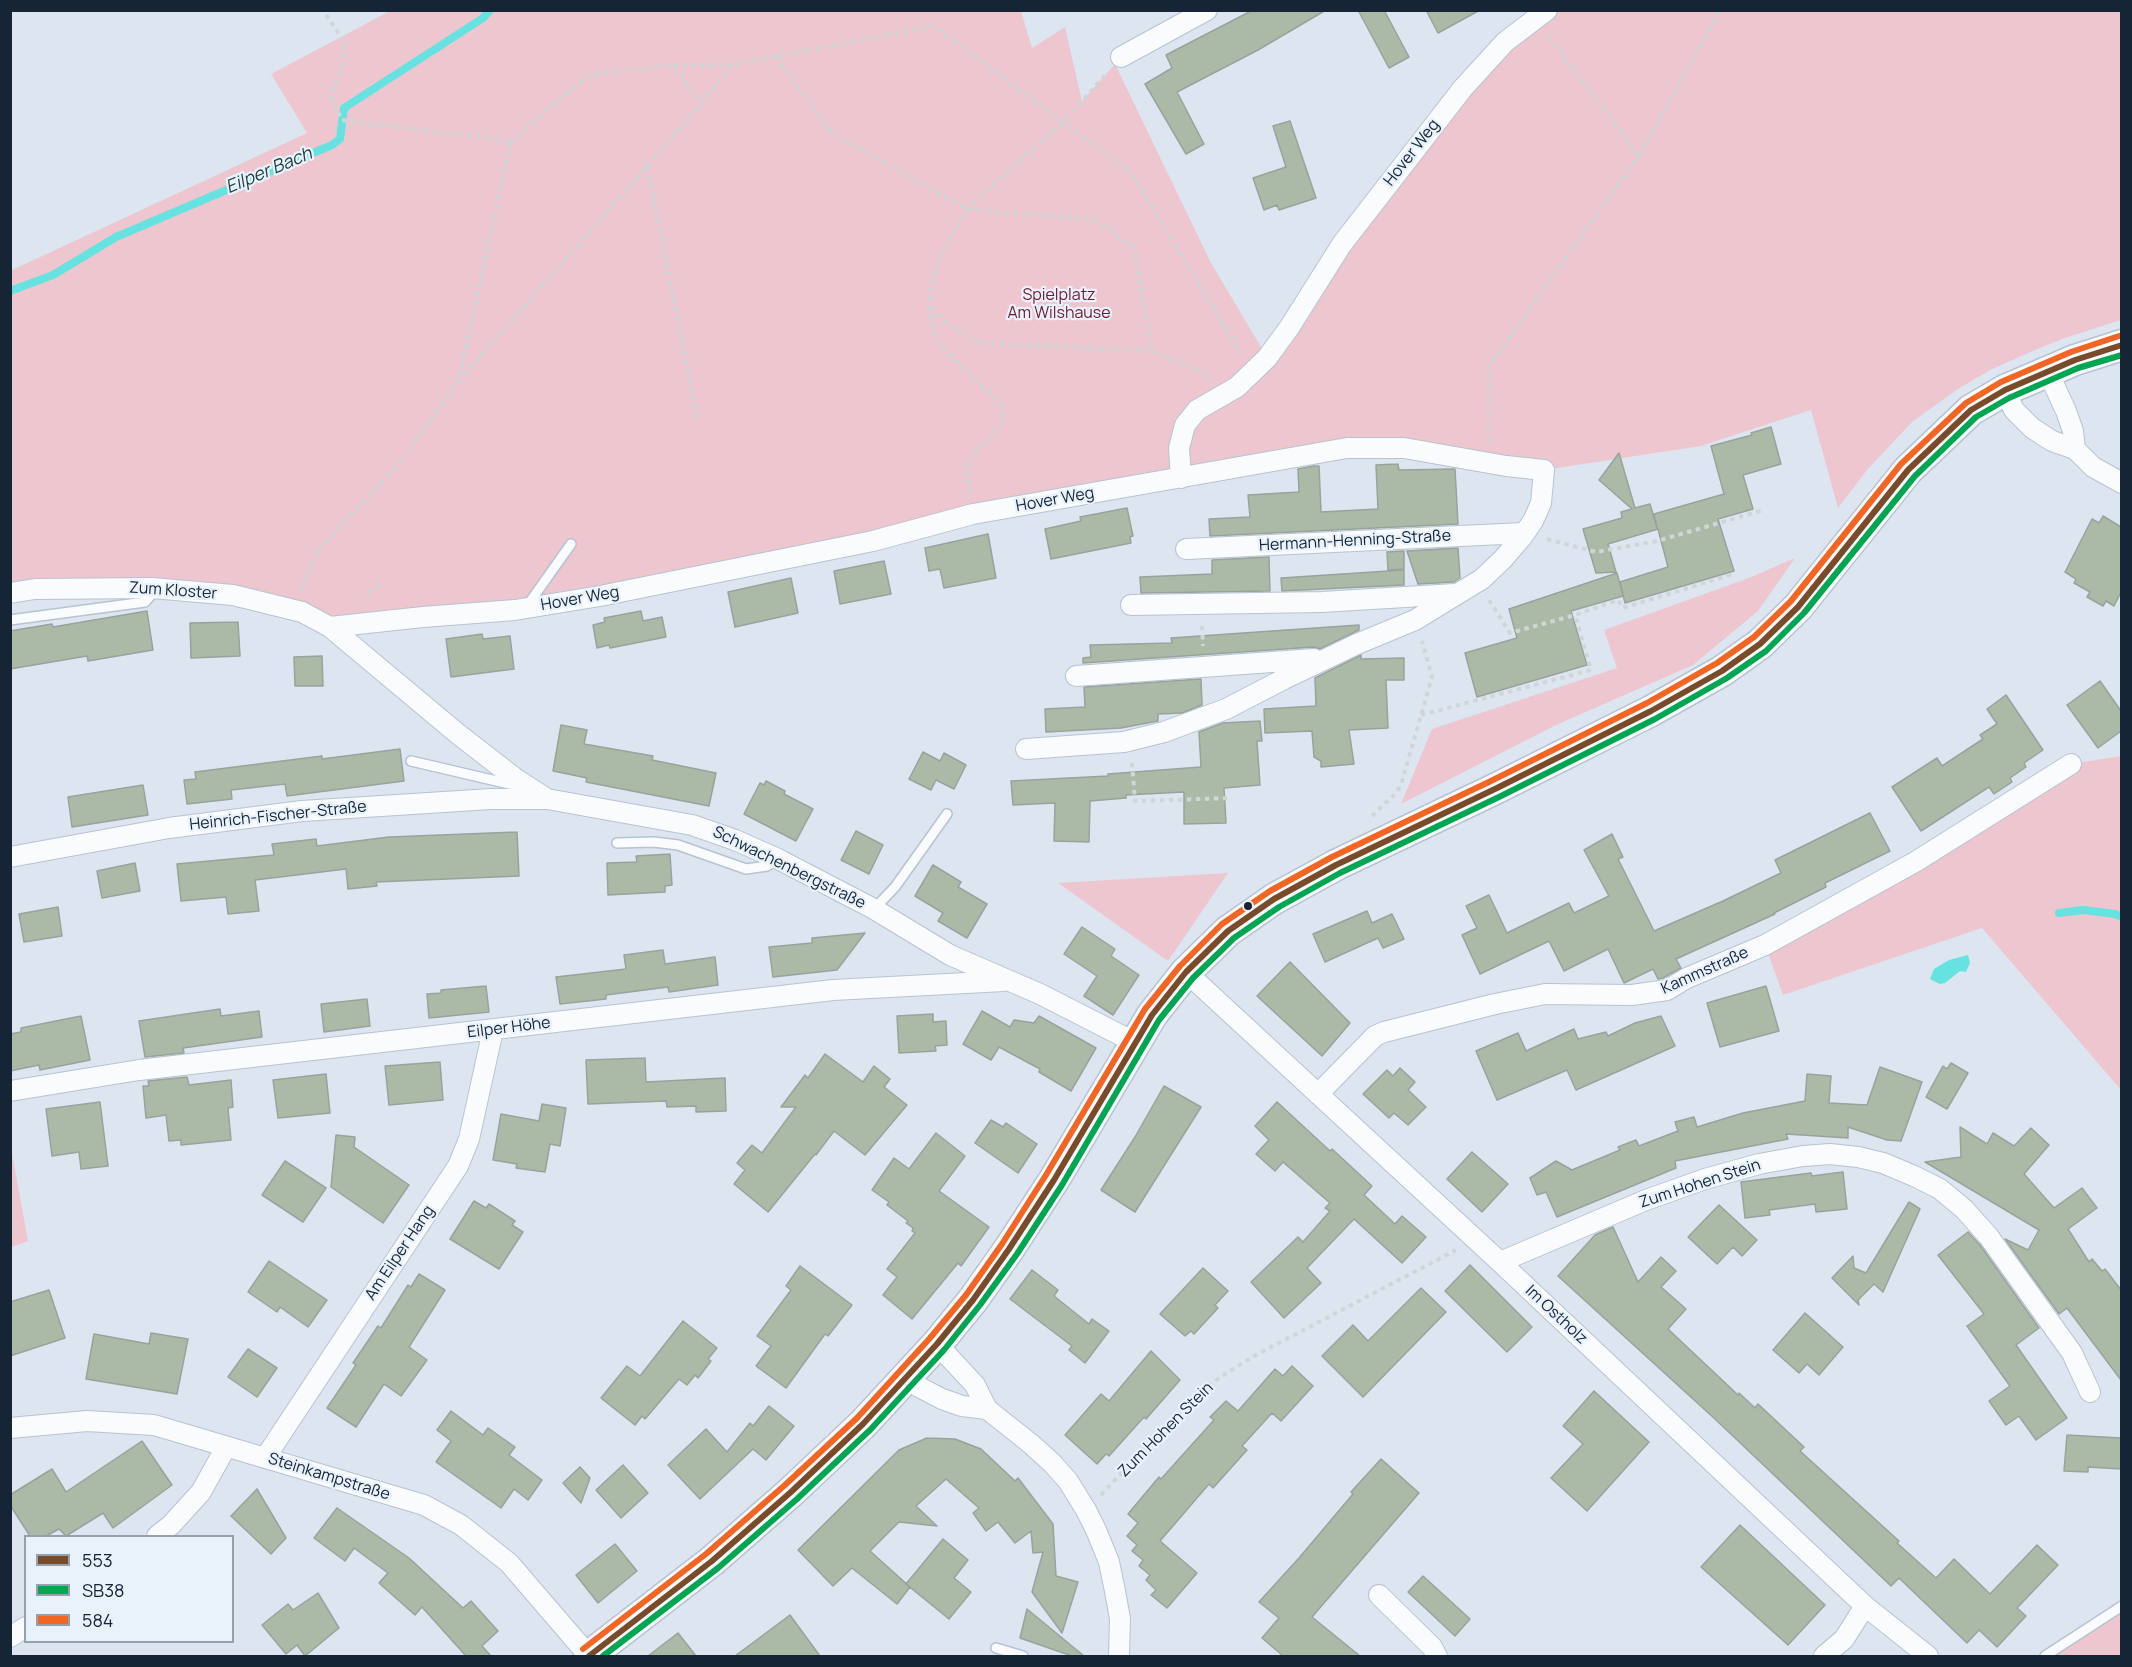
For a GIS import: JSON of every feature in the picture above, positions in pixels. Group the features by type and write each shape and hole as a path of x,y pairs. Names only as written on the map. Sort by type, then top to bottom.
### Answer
{"main road":[{"path":"590,1656 712,1561 791,1492 863,1424 937,1344 973,1300 1009,1250 1054,1180 1152,1015 1186,972 1228,931 1284,894 1353,856 1641,717 1722,671 1760,644 1798,607 1908,470 1971,410 2005,390 2075,360 2121,345"}],"street":[{"path":"1121,57 1207,10"},
{"name":"Hover Weg","path":"330,627 525,609 600,596 873,541 973,514 1181,478 1179,448 1185,425 1197,410 1237,387 1253,372 1289,328 1342,244 1463,88 1505,42 1542,15"},
{"path":"2048,372 2066,411 2073,431 2075,448"},
{"path":"2005,390 2014,410 2032,428 2052,441 2075,448 2093,467 2121,483"},
{"path":"1026,749 1130,741 1164,732 1226,710 1326,659 1415,620 1477,582 1503,559 1524,533 1541,503 1544,470 1404,448 1347,448 1181,478"},
{"name":"Hermann-Henning-Straße","path":"1186,549 1524,533"},
{"name":"Zum Kloster","path":"10,593 34,589 152,588 233,595 302,612 330,627"},
{"path":"1131,606 1322,602 1458,594"},
{"name":"Schwachenbergstraße","path":"330,627 458,734 516,780 539,794 711,830 778,859 874,909 950,955 1040,994 1134,1042"},
{"path":"1076,676 1326,659"},
{"name":"Kammstraße","path":"1318,1094 1375,1036 1384,1032 1545,994 1632,995 1667,990 1687,978 1765,945 1915,862 2071,764"},
{"name":"Heinrich-Fischer-Straße","path":"10,857 169,828 302,811 539,794"},
{"name":"Im Ostholz","path":"1186,972 1500,1262 1865,1606 1928,1656"},
{"name":"Eilper Höhe","path":"10,1092 139,1070 833,990 1009,981"},
{"name":"Am Eilper Hang","path":"265,1458 458,1166 469,1139 493,1030"},
{"name":"Zum Hohen Stein","path":"1500,1262 1646,1200 1705,1179 1759,1164 1803,1156 1830,1154 1858,1157 1883,1163 1914,1176 1940,1189 1964,1209 1989,1237 2072,1353 2090,1392"},
{"path":"937,1344 975,1385 987,1408 1052,1463 1068,1481 1086,1510 1108,1562 1115,1591 1120,1619 1119,1656"},
{"path":"906,1377 942,1399 962,1406 987,1408"},
{"name":"Steinkampstraße","path":"10,1428 87,1421 154,1425 424,1505 461,1525 509,1563 590,1656"},
{"path":"158,1535 171,1525 201,1492 226,1447"},
{"path":"1379,1595 1432,1647 1437,1656"},
{"path":"1824,1656 1844,1639 1865,1606"},
{"path":"10,1637 24,1629"}],"lane":[{"path":"525,609 570,544"},
{"path":"10,620 145,602 152,594 152,588"},
{"path":"411,761 539,794"},
{"path":"874,909 895,887 947,814"},
{"path":"617,843 654,842 678,845 746,869 767,866 778,859"},
{"path":"2046,1656 2121,1606"},
{"path":"996,1648 1023,1656"}],"path":[{"path":"323,10 345,43 342,71 330,95 342,120 511,141"},
{"path":"1489,463 1489,366 1639,156 1720,10"},
{"path":"1542,15 1639,156"},
{"path":"458,382 511,141 588,75 673,65 731,65 934,26 1131,173 1253,372"},
{"path":"775,56 832,134 968,209 1096,220 1134,248 1152,351"},
{"path":"973,514 967,465 978,447 991,439 1002,423 1000,405 936,341 929,307 931,289 941,253 968,209 1063,122 1121,57"},
{"path":"673,65 702,103"},
{"path":"294,610 317,551 397,466 458,382 702,103 731,65"},
{"path":"647,166 697,417"},
{"path":"929,307 949,325 981,343 1152,351 1209,375 1218,398"},
{"path":"1574,547 1596,552 1657,541 1764,510"},
{"path":"1477,582 1510,633 1618,600 1623,608 1733,574"},
{"path":"1202,604 1204,667"},
{"path":"1420,715 1592,670 1575,615"},
{"path":"1371,817 1401,785 1432,677 1415,620"},
{"path":"1130,741 1135,801 1232,798"},
{"name":"Zum Hohen Stein","path":"1086,1510 1176,1415 1205,1388 1225,1374 1256,1355 1476,1240"}],"green space":[{"name":"Spielplatz Am Wilshause","path":"390,11 1021,11 1032,48 1065,27 1082,101 1115,64 1211,263 1267,357 1463,88 1547,11 2121,11 2121,320 2035,350 1992,369 1958,389 1912,422 1867,470 1838,508 1811,410 1701,446 1544,470 1347,448 600,596 330,627 233,595 11,593 10,271 307,133 271,74"},
{"path":"1795,558 1758,611 1693,665 1556,725 1401,804 1432,729 1617,668 1604,630 1749,578"},
{"path":"2121,756 2121,1090 1982,928 1783,995 1765,945 2071,764"},
{"path":"1228,873 1168,961 1058,883"},
{"path":"10,1143 28,1241 11,1247 10,1247"},
{"path":"2121,1606 2121,1656 2046,1656"}],"water":[{"path":"1968,955 1970,963 1966,972 1960,971 1945,983 1940,984 1930,979 1934,969 1949,960"}],"building":[{"path":"1253,10 1326,10 1258,50 1177,92 1204,144 1186,154 1145,84 1172,68 1166,55"},
{"path":"1358,10 1384,10 1409,57 1389,68"},
{"path":"1426,10 1480,10 1438,33"},
{"path":"1290,121 1316,198 1279,210 1277,205 1264,210 1253,178 1286,167 1273,126"},
{"path":"1771,427 1781,464 1743,475 1753,509 1718,519 1734,571 1625,603 1620,582 1668,567 1658,529 1608,544 1616,572 1596,573 1583,529 1622,518 1621,512 1632,509 1599,480 1619,453 1635,508 1650,504 1657,528 1654,514 1724,494 1711,446 1752,435 1751,433"},
{"path":"1398,464 1399,470 1455,469 1458,524 1210,536 1209,519 1250,517 1248,495 1299,492 1298,469 1314,466 1319,466 1321,512 1378,509 1376,465"},
{"path":"1127,508 1133,536 1130,537 1131,543 1051,559 1045,529 1081,521 1080,517"},
{"path":"2103,516 2121,527 2121,592 2114,606 2106,601 2103,606 2087,597 2090,592 2074,583 2076,579 2065,572 2092,519 2099,523"},
{"path":"988,534 996,578 944,588 940,569 929,571 925,548"},
{"path":"1458,548 1460,578 1454,582 1418,584 1407,551"},
{"path":"1404,551 1404,569 1388,570 1387,552"},
{"path":"1269,557 1270,591 1141,593 1140,577 1212,574 1212,560"},
{"path":"884,561 891,594 840,604 834,571"},
{"path":"1404,570 1404,585 1282,591 1281,578"},
{"path":"1617,573 1623,596 1571,611 1587,665 1477,697 1465,653 1517,638 1509,609"},
{"path":"791,578 798,613 735,627 728,592"},
{"path":"147,611 153,650 88,661 87,656 10,669 10,631 52,624 53,627"},
{"path":"641,611 643,621 662,617 666,637 610,648 609,645 597,648 593,625 605,622 604,618"},
{"path":"238,622 240,656 191,658 190,623"},
{"path":"1359,625 1359,630 1320,649 1313,647 1083,663 1083,658 1091,657 1090,645 1172,643 1171,638"},
{"path":"482,634 483,639 510,636 514,669 451,677 446,639"},
{"path":"1361,655 1361,659 1404,658 1404,680 1386,680 1388,728 1349,730 1354,764 1321,767 1321,761 1314,757 1312,731 1265,733 1264,709 1316,706 1315,678"},
{"path":"322,656 323,686 295,686 294,657"},
{"path":"1201,679 1202,705 1182,713 1158,714 1158,721 1121,728 1046,732 1045,709 1085,707 1084,687"},
{"path":"2100,681 2121,711 2121,731 2098,748 2067,705"},
{"path":"2006,695 2043,750 2024,763 2026,767 2010,778 2012,782 1994,794 1989,787 1921,831 1892,787 1937,758 1942,766 1983,739 1980,735 1997,724 1987,709"},
{"path":"1260,721 1262,741 1257,741 1260,785 1224,788 1226,823 1184,824 1184,792 1126,795 1126,798 1090,801 1089,842 1054,841 1055,803 1013,805 1011,781 1108,776 1108,774 1201,767 1199,732 1223,723"},
{"path":"561,725 587,730 584,744 653,756 652,760 716,773 709,806 586,782 587,778 553,771"},
{"path":"400,749 404,781 287,796 285,784 231,790 232,799 187,804 184,780 196,779 195,772"},
{"path":"923,752 940,761 944,753 966,765 954,789 936,780 931,790 909,779"},
{"path":"766,781 785,791 784,794 813,809 796,841 744,814 760,783 764,785"},
{"path":"143,785 148,815 72,827 68,797"},
{"path":"1870,813 1890,851 1825,883 1826,887 1775,914 1676,959 1681,968 1663,978 1658,979 1653,969 1624,983 1608,949 1564,971 1549,941 1480,974 1462,935 1477,928 1466,906 1489,895 1507,933 1569,903 1574,913 1609,896 1584,850 1612,834 1623,857 1618,859 1654,931 1781,873 1775,860"},
{"path":"856,831 883,845 869,874 841,860"},
{"path":"517,832 519,876 376,882 377,886 348,889 346,869 255,880 259,911 228,914 226,897 181,901 177,864 274,855 272,844 316,839 317,846 389,837"},
{"path":"670,854 672,885 665,886 665,892 608,895 607,863 637,862 636,856"},
{"path":"135,863 140,891 102,898 97,871"},
{"path":"933,865 961,882 958,887 987,904 967,938 938,921 943,913 915,896"},
{"path":"58,907 62,936 24,942 19,914"},
{"path":"1367,911 1372,923 1392,914 1404,939 1383,948 1378,938 1325,962 1313,934"},
{"path":"1082,927 1115,949 1111,956 1139,975 1113,1015 1084,996 1097,976 1064,954"},
{"path":"865,933 837,970 773,977 769,947 812,943 812,938"},
{"path":"663,950 665,964 715,957 718,985 669,992 668,987 606,995 606,999 560,1004 556,977 626,969 624,955"},
{"path":"1290,962 1350,1023 1322,1056 1257,996"},
{"path":"486,986 489,1012 429,1018 427,994 441,993 441,990"},
{"path":"1766,986 1779,1031 1720,1047 1707,1003"},
{"path":"367,999 370,1026 324,1032 321,1004"},
{"path":"220,1009 221,1016 259,1011 262,1037 183,1048 184,1053 145,1057 139,1021"},
{"path":"982,1011 1010,1027 1014,1020 1034,1023 1039,1016 1096,1048 1071,1091 1039,1072 1040,1069 999,1047 991,1060 963,1044"},
{"path":"933,1014 933,1022 946,1021 947,1045 935,1046 936,1051 899,1053 897,1016"},
{"path":"81,1016 90,1060 40,1070 39,1065 10,1071 10,1034 21,1032 21,1028"},
{"path":"1661,1016 1675,1046 1576,1090 1567,1070 1497,1100 1476,1051 1518,1033 1526,1051 1574,1029 1578,1039 1606,1032 1608,1036 1635,1023"},
{"path":"825,1054 863,1082 874,1066 890,1079 884,1087 907,1105 865,1155 834,1131 768,1212 734,1184 745,1170 737,1163 752,1145 762,1153 796,1107 781,1107 805,1075 808,1078"},
{"path":"645,1058 646,1082 725,1078 726,1111 696,1112 696,1106 667,1107 666,1101 588,1104 586,1060"},
{"path":"440,1062 443,1100 389,1105 385,1066"},
{"path":"1951,1063 1968,1073 1947,1109 1926,1097 1943,1066 1947,1069"},
{"path":"1880,1067 1922,1082 1901,1141 1887,1140 1848,1127 1848,1138 1786,1134 1788,1139 1675,1161 1676,1168 1557,1217 1546,1192 1537,1195 1530,1178 1556,1161 1572,1170 1620,1150 1618,1147 1636,1140 1639,1146 1678,1131 1675,1122 1694,1117 1697,1127 1743,1113 1805,1101 1807,1074 1831,1076 1829,1103 1867,1105"},
{"path":"1400,1068 1415,1082 1408,1090 1426,1107 1408,1125 1394,1113 1389,1118 1363,1094 1387,1070 1393,1076"},
{"path":"326,1074 330,1113 278,1118 273,1080"},
{"path":"187,1077 189,1085 231,1080 233,1107 228,1108 231,1140 181,1145 181,1140 169,1141 166,1115 146,1118 143,1086 149,1086 148,1081"},
{"path":"1164,1086 1201,1107 1135,1212 1101,1190"},
{"path":"100,1102 108,1166 81,1169 79,1152 52,1156 46,1109"},
{"path":"1277,1102 1372,1186 1364,1195 1395,1224 1402,1216 1426,1237 1402,1263 1354,1219 1307,1268 1321,1283 1284,1318 1251,1282 1298,1237 1303,1242 1330,1211 1325,1208 1330,1203 1283,1162 1275,1171 1256,1154 1269,1140 1255,1126"},
{"path":"542,1104 566,1108 560,1146 550,1144 545,1172 516,1168 517,1164 493,1160 501,1114 539,1121"},
{"path":"991,1120 1003,1127 1006,1123 1037,1144 1018,1173 975,1143"},
{"path":"1960,1127 1987,1144 1993,1133 2014,1146 2031,1128 2049,1145 2024,1174 2054,1208 2082,1188 2097,1208 2068,1229 2089,1262 2092,1259 2102,1271 2105,1269 2121,1290 2121,1380 2067,1308 2059,1314 2005,1239 2028,1250 2039,1230 1925,1162 1961,1157"},
{"path":"936,1133 965,1156 939,1191 989,1227 961,1266 958,1263 912,1319 883,1295 897,1277 887,1269 915,1233 912,1231 913,1228 906,1223 908,1221 887,1205 889,1202 872,1190 894,1158 909,1169"},
{"path":"336,1135 355,1137 354,1147 409,1185 383,1223 331,1187"},
{"path":"1472,1152 1508,1184 1482,1212 1447,1179"},
{"path":"285,1161 326,1188 303,1222 262,1195"},
{"path":"1843,1172 1847,1209 1816,1212 1815,1204 1769,1210 1770,1215 1745,1218 1741,1182 1811,1173 1812,1176"},
{"path":"474,1201 486,1208 489,1204 515,1221 512,1225 523,1232 499,1269 450,1239"},
{"path":"1909,1202 1920,1209 1883,1292 1874,1284 1858,1300 1859,1305 1832,1278 1853,1256 1854,1268 1866,1273"},
{"path":"1719,1205 1757,1240 1742,1256 1733,1247 1717,1264 1688,1237"},
{"path":"1613,1227 1638,1282 1661,1257 1676,1271 1661,1287 1686,1309 1668,1329 1738,1395 1739,1393 1755,1408 1758,1404 1804,1447 1800,1451 1936,1578 1954,1559 1990,1594 2037,1545 2058,1565 2017,1608 2026,1616 1997,1647 1979,1630 1967,1643 1899,1578 1891,1586 1715,1419 1558,1276 1595,1235"},
{"path":"1968,1232 1980,1245 2039,1328 2016,1345 2067,1418 2036,1440 2019,1416 2006,1425 1989,1401 2010,1386 1967,1326 1984,1314 1938,1255"},
{"path":"269,1261 327,1300 308,1327 280,1307 277,1312 248,1292"},
{"path":"1470,1265 1532,1327 1507,1352 1445,1291"},
{"path":"800,1266 852,1305 828,1336 825,1334 786,1388 756,1366 771,1346 757,1336 791,1290 786,1286"},
{"path":"1203,1268 1228,1291 1215,1305 1218,1308 1194,1334 1191,1331 1185,1336 1160,1314"},
{"path":"1032,1270 1058,1290 1054,1296 1089,1324 1092,1319 1109,1331 1085,1363 1069,1350 1072,1346 1010,1299"},
{"path":"419,1274 445,1290 409,1347 427,1360 401,1396 384,1384 356,1427 327,1408 356,1365 353,1363 378,1326 381,1328 408,1285 411,1287"},
{"path":"1421,1288 1446,1312 1363,1397 1322,1356 1353,1325 1368,1341"},
{"path":"49,1290 65,1338 10,1356 10,1302"},
{"path":"1805,1313 1843,1347 1819,1375 1807,1364 1799,1373 1773,1350"},
{"path":"683,1321 717,1348 708,1359 711,1361 698,1378 695,1375 687,1385 679,1379 645,1419 642,1416 635,1425 601,1398 627,1366 640,1376"},
{"path":"151,1333 188,1339 177,1394 86,1379 94,1334 149,1344"},
{"path":"248,1349 277,1368 257,1397 228,1377"},
{"path":"1151,1351 1180,1380 1146,1419 1144,1417 1109,1456 1106,1454 1097,1464 1065,1435 1101,1394 1109,1401"},
{"path":"1292,1366 1313,1386 1281,1421 1272,1413 1242,1446 1247,1450 1213,1488 1209,1484 1160,1541 1197,1573 1167,1608 1151,1595 1156,1590 1146,1580 1150,1575 1139,1566 1143,1560 1132,1551 1137,1545 1127,1536 1138,1523 1128,1514 1159,1477 1161,1479 1214,1420 1210,1417 1226,1401 1238,1411 1275,1369 1283,1376"},
{"path":"1594,1391 1649,1442 1587,1511 1551,1478 1583,1444 1563,1426"},
{"path":"769,1406 794,1426 766,1460 753,1449 700,1499 668,1465 706,1429 727,1452 750,1423 753,1426"},
{"path":"451,1411 483,1435 488,1428 515,1447 509,1455 542,1480 528,1500 514,1489 501,1508 436,1462 451,1441 437,1430"},
{"path":"2067,1435 2121,1438 2121,1469 2088,1467 2088,1472 2064,1471"},
{"path":"927,1438 955,1439 981,1449 1015,1481 1018,1478 1053,1524 1056,1576 1078,1582 1062,1633 1032,1592 1043,1552 1033,1553 1031,1531 1015,1543 998,1522 986,1531 973,1513 979,1508 946,1479 916,1506 937,1526 899,1522 870,1551 910,1587 897,1604 852,1568 833,1586 798,1550 899,1450"},
{"path":"142,1441 172,1485 113,1528 103,1513 68,1535 59,1529 48,1535 29,1535 10,1505 10,1495 52,1469 66,1492"},
{"path":"1381,1459 1419,1493 1312,1617 1360,1656 1283,1656 1262,1638 1279,1618 1259,1602 1299,1558 1353,1494 1351,1492"},
{"path":"623,1465 648,1493 621,1518 596,1490"},
{"path":"580,1467 590,1478 581,1503 563,1483"},
{"path":"257,1489 286,1538 271,1554 231,1516"},
{"path":"337,1508 409,1558 463,1608 471,1601 498,1631 482,1646 491,1656 466,1656 422,1607 415,1615 379,1583 388,1573 354,1548 345,1561 314,1538"},
{"path":"1740,1525 1825,1605 1788,1645 1701,1567"},
{"path":"943,1539 968,1560 954,1578 971,1592 949,1619 906,1584"},
{"path":"615,1544 637,1571 598,1603 576,1575"},
{"path":"1423,1576 1470,1619 1455,1636 1408,1592"},
{"path":"318,1593 339,1628 305,1656 297,1645 286,1654 262,1625 288,1604 293,1610"},
{"path":"1027,1609 1084,1656 1072,1656 1020,1638"},
{"path":"790,1615 820,1656 735,1656"},
{"path":"678,1633 696,1656 648,1656"}],"waterway":[{"name":"Eilper Bach","path":"10,291 53,275 116,237 332,145 340,139 344,108 483,18 490,10"},
{"path":"2059,913 2083,910 2122,917"}],"transit line":[{"name":"584","path":"583,1649 706,1554 785,1485 857,1418 930,1338 966,1295 1002,1244 1145,1009 1180,966 1222,924 1270,891 1332,857 1647,703 1717,663 1754,637 1791,601 1901,464 1966,403 2001,382 2071,352 2119,336"},
{"name":"553","path":"589,1656 712,1561 791,1492 863,1424 937,1344 973,1300 1009,1249 1054,1180 1152,1015 1186,972 1228,931 1274,899 1336,865 1651,711 1722,671 1760,644 1798,607 1908,470 1971,410 2005,390 2075,360 2122,345"},
{"name":"SB38","path":"603,1656 718,1568 797,1499 870,1430 944,1350 1017,1254 1062,1185 1159,1020 1193,978 1234,938 1279,907 1340,873 1655,719 1727,678 1766,651 1804,613 1915,476 1976,417 2009,398 2078,368 2122,355"}]}
